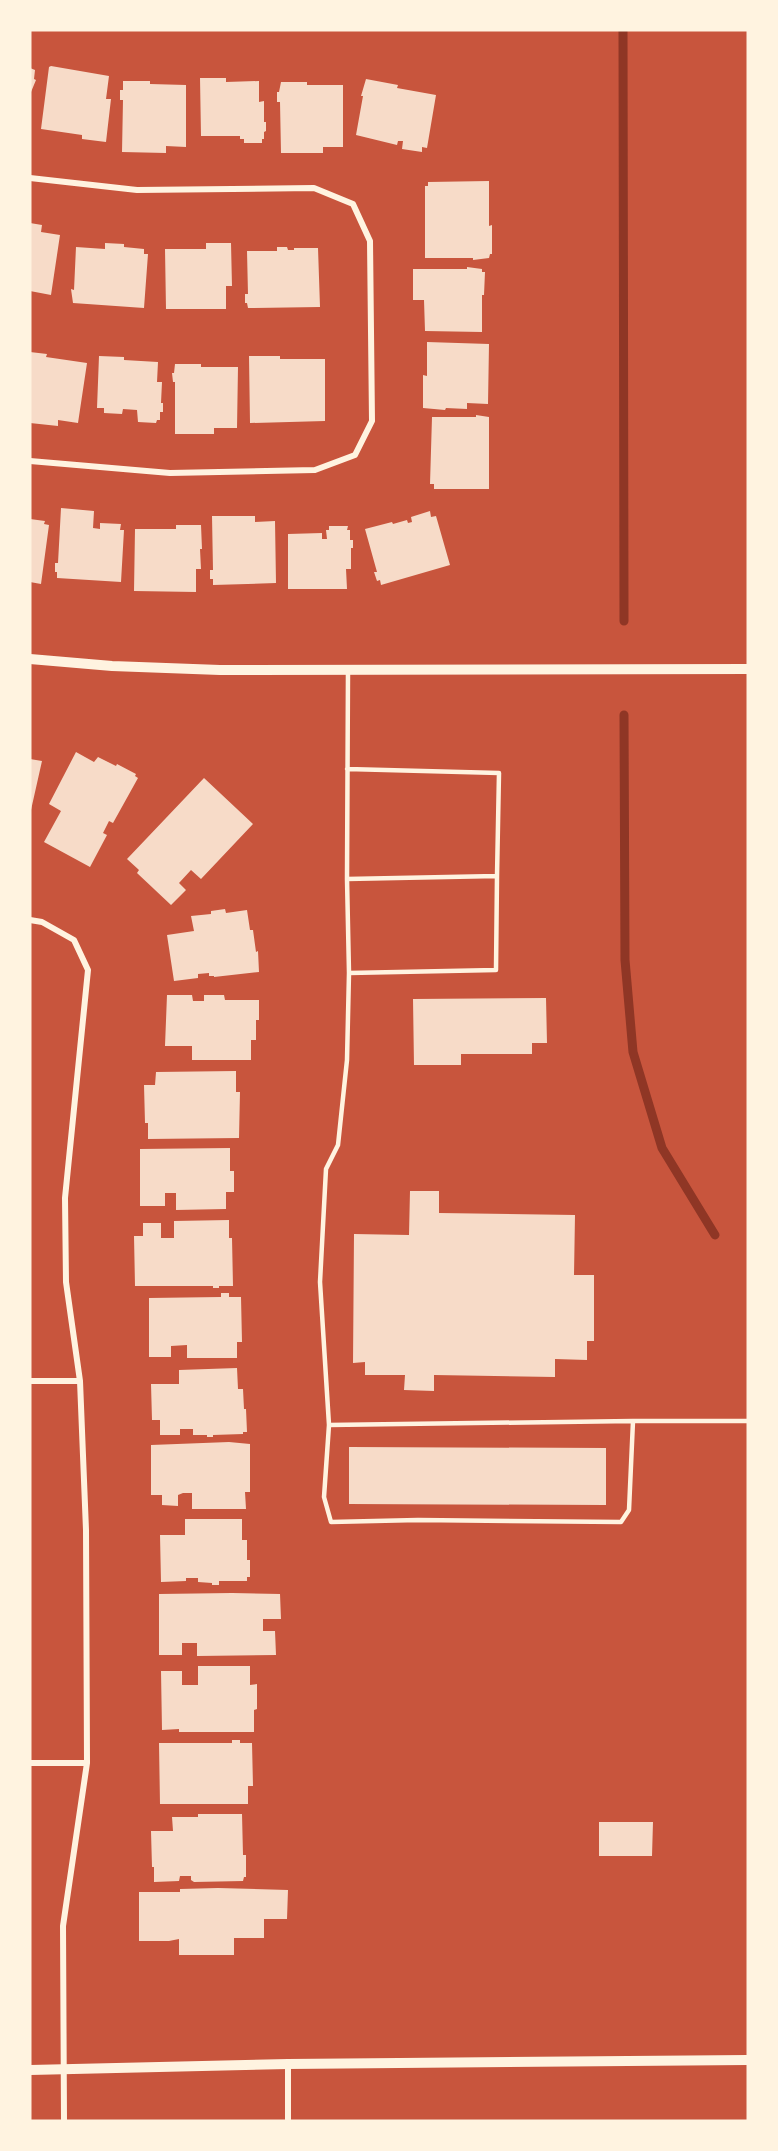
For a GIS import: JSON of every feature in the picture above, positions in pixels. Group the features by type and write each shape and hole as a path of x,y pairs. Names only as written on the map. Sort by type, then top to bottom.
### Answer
{"street":[{"path":"30,178 137,190 314,188 353,204 370,241 372,421 355,456 315,470 170,473 30,461"},
{"path":"30,659 112,666 208,670 748,669"},
{"path":"30,920 42,922 74,940 88,970 65,1198 66,1282 80,1381 86,1530 87,1762 63,1926 64,2121"},
{"path":"30,1382 80,1381"},
{"path":"30,1763 87,1762"},
{"path":"30,2070 288,2064 748,2060"},
{"path":"288,2064 288,2121"}],"lane":[{"path":"348,670 347,1060 338,1145 326,1169 320,1282 329,1425 324,1497 331,1522 418,1520 621,1522 629,1510 633,1421"},
{"path":"347,769 499,773 496,970 349,973"},
{"path":"347,879 498,876"},
{"path":"329,1425 748,1421"}],"building":[{"path":"49,67 109,76 106,99 111,99 106,142 82,139 82,135 41,129"},
{"path":"30,68 35,70 34,79 36,80 31,92"},
{"path":"200,78 226,78 226,82 259,81 259,102 264,101 264,122 266,122 262,143 244,143 244,139 240,139 240,136 201,136"},
{"path":"366,79 398,85 397,88 436,95 427,148 422,147 422,152 402,149 403,141 398,141 397,145 356,135 363,96 361,96"},
{"path":"123,81 186,85 186,147 166,146 166,153 122,152 123,100 120,100 120,90 123,90"},
{"path":"281,82 343,85 343,147 323,147 323,153 281,153 280,102 277,102 277,92 279,92"},
{"path":"489,181 489,226 492,225 492,254 489,258 473,260 473,258 425,258 425,186 428,186 428,182"},
{"path":"30,223 42,225 41,232 60,235 51,295 30,291"},
{"path":"105,243 124,244 124,247 144,249 144,254 148,254 144,308 73,303 71,289 74,290 76,247 105,249"},
{"path":"206,243 231,243 232,286 226,286 226,309 166,309 165,249 206,249"},
{"path":"277,247 287,247 288,250 318,248 320,307 248,308 245,303 245,294 248,294 247,251 277,251"},
{"path":"467,267 482,269 482,272 485,272 484,295 482,295 482,332 425,331 424,300 413,300 413,269 467,269"},
{"path":"427,342 489,344 488,404 467,403 467,409 423,408 423,375 427,376"},
{"path":"30,352 47,354 46,357 87,363 78,423 58,420 58,426 30,423"},
{"path":"99,356 158,362 157,382 162,382 161,403 163,403 160,420 156,423 138,422 137,410 123,409 122,414 104,413 104,408 97,408"},
{"path":"249,356 325,359 325,421 250,423"},
{"path":"175,364 238,367 237,428 214,428 214,434 175,434 175,382 173,382 172,373 174,373"},
{"path":"476,415 489,417 489,489 434,489 434,484 430,484 432,417 476,417"},
{"path":"61,508 94,511 93,528 100,529 100,523 121,524 120,530 124,530 121,582 57,578 55,563 58,563"},
{"path":"430,511 431,517 436,516 450,565 381,585 374,572 377,572 365,529 392,522 393,524 407,520 408,523 412,522 411,517"},
{"path":"212,516 255,516 255,522 275,521 276,583 213,585 213,579 210,579 210,570 213,570"},
{"path":"30,519 45,521 44,524 49,525 41,584 30,582"},
{"path":"176,525 201,525 201,569 196,569 196,592 134,591 135,529 176,529"},
{"path":"329,526 348,526 350,540 353,540 351,569 346,569 347,589 288,589 288,534 322,533 322,539 327,539 326,530 329,530"},
{"path":"76,752 94,762 98,757 116,766 117,764 136,774 138,778 113,823 109,821 103,833 107,835 90,867 44,842 61,811 49,804"},
{"path":"30,759 42,761 31,810 30,810"},
{"path":"204,778 253,824 201,879 191,870 179,883 186,890 171,905 137,873 139,870 127,859"},
{"path":"225,909 226,913 247,910 250,930 253,930 256,952 258,951 259,972 214,977 209,976 209,973 198,974 198,978 174,981 167,935 194,931 191,916 211,914 211,911"},
{"path":"167,995 192,995 193,1001 204,1001 204,995 224,995 225,1000 259,1000 256,1040 251,1040 251,1060 192,1060 192,1046 165,1046"},
{"path":"546,998 547,1043 532,1043 532,1054 461,1054 461,1065 414,1065 413,999"},
{"path":"236,1071 236,1092 240,1092 239,1138 148,1139 148,1123 145,1123 144,1085 155,1085 156,1072"},
{"path":"230,1148 230,1171 234,1171 234,1192 226,1192 226,1209 176,1210 176,1193 165,1193 165,1206 140,1206 140,1149"},
{"path":"410,1191 439,1191 439,1213 575,1215 574,1275 594,1275 594,1341 587,1341 587,1360 555,1359 555,1377 434,1375 434,1391 404,1390 405,1375 365,1375 365,1362 353,1363 354,1234 409,1235"},
{"path":"229,1220 229,1238 232,1238 233,1286 213,1288 213,1286 135,1286 134,1236 143,1236 143,1223 161,1223 161,1238 174,1238 174,1221"},
{"path":"221,1293 229,1293 229,1297 241,1297 242,1342 237,1342 237,1358 187,1358 187,1345 171,1346 171,1357 149,1357 149,1298 221,1297"},
{"path":"237,1368 238,1389 243,1389 247,1432 207,1437 207,1435 193,1435 193,1429 180,1429 180,1435 160,1435 160,1420 152,1420 151,1384 179,1384 179,1370"},
{"path":"229,1442 250,1444 250,1492 245,1492 246,1509 192,1509 192,1493 178,1495 178,1506 162,1505 162,1495 151,1495 151,1445"},
{"path":"349,1447 606,1448 606,1505 349,1504"},
{"path":"185,1519 242,1519 242,1540 247,1540 247,1560 250,1560 250,1577 247,1577 247,1581 219,1581 219,1585 212,1585 212,1583 198,1582 198,1578 186,1578 186,1581 161,1582 160,1535 185,1535"},
{"path":"159,1594 280,1594 281,1619 263,1619 263,1631 275,1631 276,1655 197,1656 197,1643 182,1643 182,1655 159,1655"},
{"path":"198,1666 250,1666 250,1685 257,1684 254,1732 162,1730 161,1671 182,1671 182,1685 198,1685"},
{"path":"232,1740 252,1743 253,1786 248,1786 248,1804 160,1804 159,1743 232,1743"},
{"path":"198,1814 242,1814 246,1877 243,1881 194,1882 191,1876 180,1876 179,1881 154,1882 151,1831 173,1831 172,1817 198,1817"},
{"path":"599,1822 653,1822 652,1856 599,1856"},
{"path":"180,1889 288,1890 287,1919 264,1919 264,1938 234,1938 234,1955 179,1955 179,1939 139,1941 139,1892 180,1892"}],"waterway":[{"path":"623,30 624,621"},
{"path":"624,715 625,960 633,1052 662,1148 715,1235"}]}
